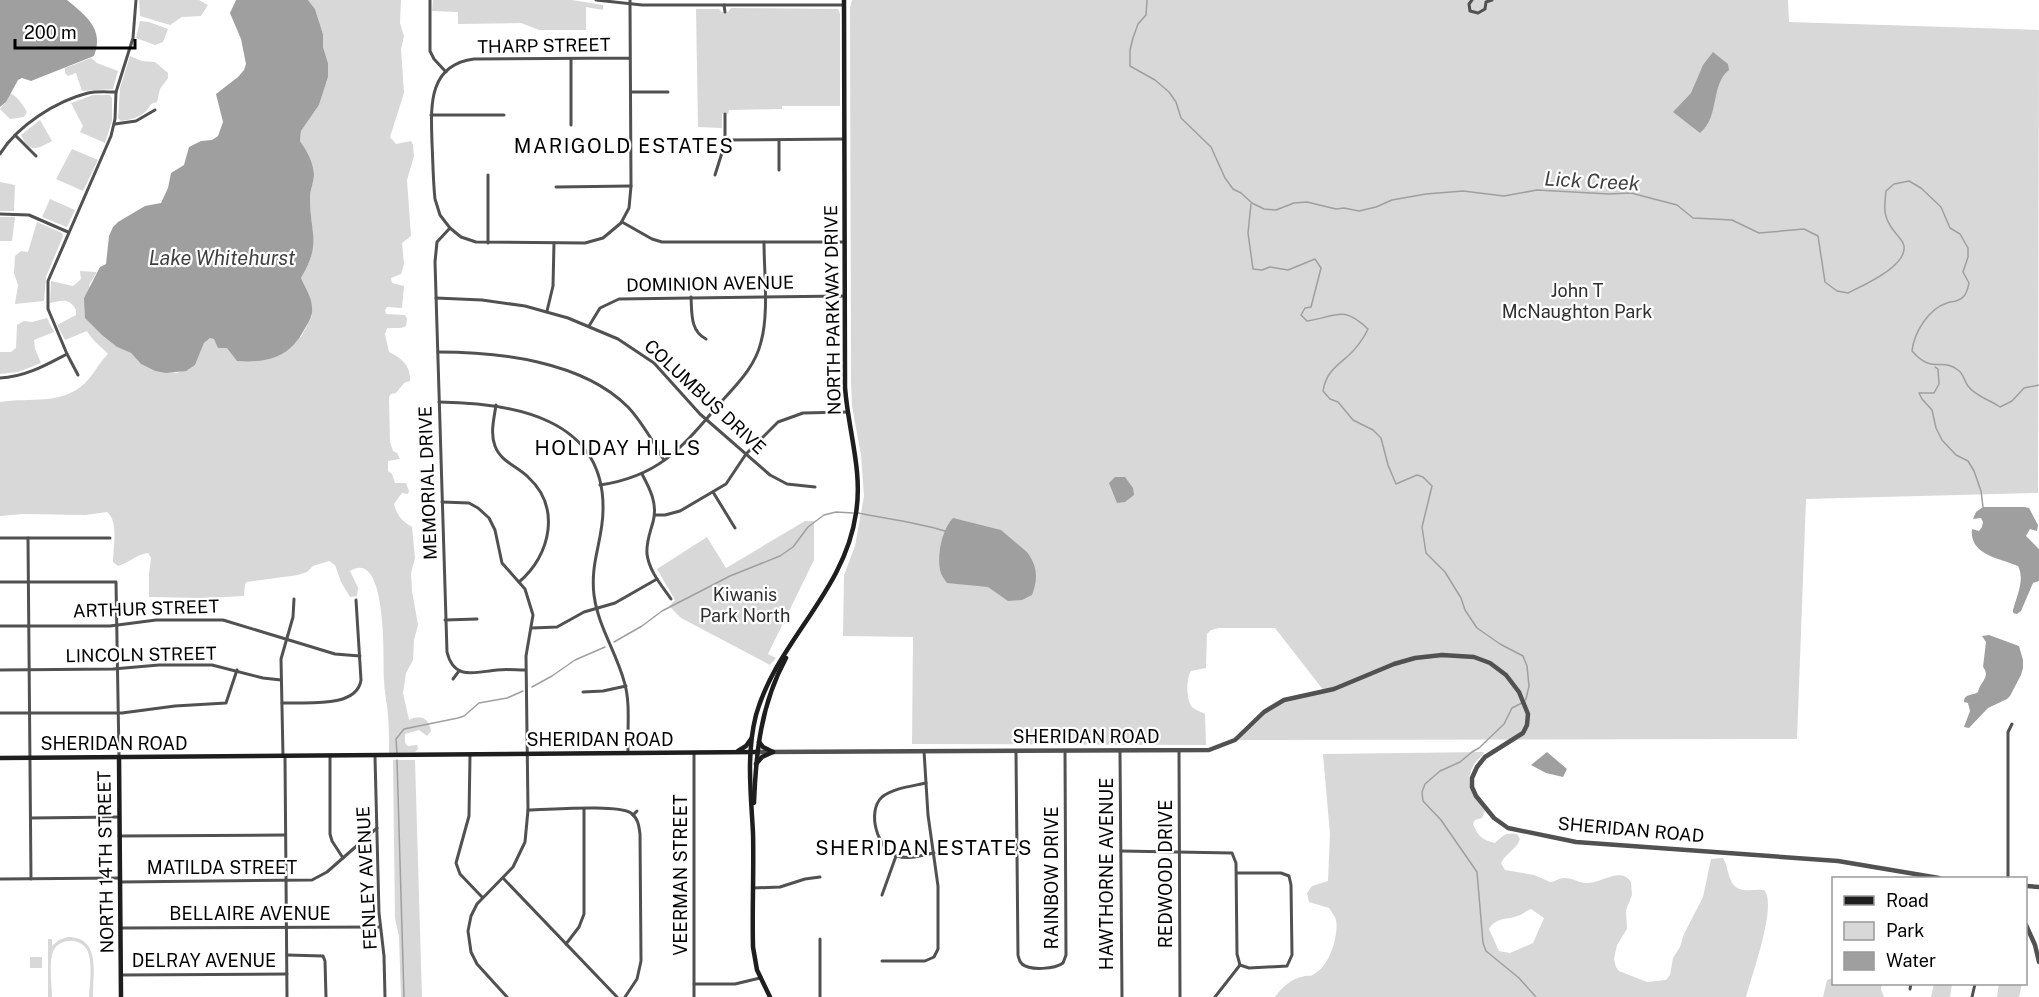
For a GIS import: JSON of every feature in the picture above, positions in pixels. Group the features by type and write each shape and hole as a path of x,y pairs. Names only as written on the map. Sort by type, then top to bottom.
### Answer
{"main road":[{"name":"NORTH PARKWAY DRIVE","path":"770,997 760,978 753,947 752,736 766,687 838,571 849,545 856,514 857,471 847,412 844,3"},
{"name":"NORTH PARKWAY DRIVE","path":"753,752 759,738 769,695 795,639"},
{"path":"752,736 746,746 735,753 753,766 762,757 773,752"},
{"path":"759,738 763,747 773,752"},
{"name":"SHERIDAN ROAD","path":"0,758 375,757 753,752"},
{"name":"NORTH 14TH STREET","path":"118,757 121,997"}],"street":[{"path":"78,375 50,317 46,293 50,274 110,140 114,124 116,92 133,38 136,0"},
{"path":"430,0 431,53 446,72 433,93 431,115 435,199 440,215 450,228 469,240 488,243 585,243 610,234 622,222 629,206 631,186 630,2"},
{"path":"596,0 724,5 844,3"},
{"path":"1472,0 1469,4 1472,13 1485,9 1484,1 1492,0"},
{"path":"724,5 724,12"},
{"name":"THARP STREET","path":"446,72 458,64 474,59 630,58"},
{"path":"571,59 572,125"},
{"path":"0,154 15,135 39,117 70,100 89,93 116,92"},
{"path":"630,92 668,92"},
{"path":"114,124 136,121 155,110"},
{"path":"715,175 726,140 726,114"},
{"path":"431,115 504,115"},
{"path":"15,135 36,156"},
{"path":"726,140 844,139"},
{"path":"779,140 779,170"},
{"path":"488,175 488,243"},
{"path":"556,187 631,186"},
{"path":"0,214 28,215 68,232"},
{"path":"622,222 659,242 844,242"},
{"name":"MEMORIAL DRIVE","path":"450,228 436,244 436,298 448,656 453,666 459,670"},
{"path":"600,485 629,480 680,449 746,374 755,360 764,330 764,242"},
{"path":"547,311 554,286 554,243"},
{"name":"DOMINION AVENUE","path":"589,326 600,308 615,300 845,296"},
{"path":"691,297 694,327 700,336 706,339"},
{"name":"COLUMBUS DRIVE","path":"436,298 496,301 547,311 589,326 622,342 650,360 707,419 779,481 791,485 815,487"},
{"path":"438,352 483,353 518,358 550,366 588,380 604,389 628,408 645,429 664,460"},
{"path":"0,378 23,374 67,354"},
{"path":"439,402 496,405 533,414 563,428 589,456 600,485 603,515 593,573 597,608 626,686 628,753"},
{"path":"496,405 492,435 497,450 504,460 533,482 543,498 548,514 548,534 543,552 536,565 519,582"},
{"path":"655,515 676,512 713,492 730,479 746,454 772,426 786,418 808,412 847,412"},
{"path":"642,474 653,497 655,515 647,551 649,563 671,599"},
{"path":"713,492 735,528"},
{"path":"442,502 469,503 486,515 495,530 502,563 519,582 532,607 532,628 527,649 526,670 527,832 524,846 515,863 503,878 482,897 474,908 469,923 468,941 471,952 480,969 507,997"},
{"path":"0,538 110,538"},
{"path":"28,538 31,879"},
{"path":"532,628 556,627 584,612 615,603 657,579"},
{"path":"0,582 28,582"},
{"name":"NORTH 14TH STREET","path":"28,582 116,582 118,757"},
{"path":"287,997 281,680 282,653 293,617 294,598"},
{"path":"282,702 339,701 357,692 360,685 360,656 356,600"},
{"path":"446,620 477,619"},
{"name":"ARTHUR STREET","path":"0,626 118,625 156,620 223,620 335,654 360,656"},
{"name":"SHERIDAN ROAD","path":"753,752 1209,750 1224,746 1242,735 1264,712 1284,700 1338,688 1394,664 1420,657 1456,655 1485,660 1506,675 1525,704 1528,720 1526,729 1516,739 1483,759 1475,770 1472,780 1474,792 1483,805 1497,821 1511,830 1581,843 1844,862 1929,877"},
{"name":"LINCOLN STREET","path":"0,670 212,665 263,678 281,680"},
{"path":"0,713 118,713 228,702 237,670"},
{"path":"453,679 459,670 473,674 496,670 526,670"},
{"path":"583,692 626,686"},
{"path":"2008,877 2008,732 2012,724"},
{"path":"882,961 925,961 932,959 937,953 939,891 928,815 924,751"},
{"name":"RAINBOW DRIVE","path":"1016,751 1019,961 1025,966 1054,967 1063,963 1066,955 1065,751"},
{"name":"HAWTHORNE AVENUE","path":"1120,751 1122,997"},
{"name":"REDWOOD DRIVE","path":"1179,751 1180,997"},
{"name":"VEERMAN STREET","path":"694,753 694,997"},
{"path":"470,755 469,816 456,863 460,874 482,897"},
{"path":"330,757 330,834 343,858"},
{"name":"FENLEY AVENUE","path":"375,757 380,927 384,956 385,997"},
{"path":"926,783 887,794 877,805 875,816 880,840 885,849 896,856 910,857 934,852"},
{"path":"566,944 579,927 584,914 584,809"},
{"path":"528,810 620,810 633,815 639,825 641,961 637,979 625,997"},
{"path":"633,815 637,810"},
{"path":"30,818 119,817"},
{"name":"MATILDA STREET","path":"0,879 307,881 317,879 377,828"},
{"path":"119,836 285,835"},
{"path":"1121,851 1225,851 1233,854 1236,873 1237,958 1240,965 1249,968 1280,967 1290,963 1292,955 1290,878 1286,874 1236,873"},
{"path":"882,895 896,856"},
{"path":"753,888 780,887 820,877"},
{"path":"503,878 617,997"},
{"name":"BELLAIRE AVENUE","path":"121,928 380,927"},
{"path":"2027,931 2036,945 2039,962"},
{"path":"820,939 820,997"},
{"path":"287,955 323,956 326,961 326,997"},
{"path":"1215,997 1240,965"},
{"name":"DELRAY AVENUE","path":"121,975 287,974"},
{"path":"694,984 735,984 760,978"},
{"path":"1910,989 1911,985"}],"green space":[{"path":"139,0 199,0 208,5 201,16 182,17 170,25 140,16"},
{"path":"308,0 401,0 400,23 404,36 401,49 404,93 390,137 396,144 411,141 413,145 414,156 407,180 411,236 402,243 404,264 401,274 391,278 392,283 404,286 402,308 387,307 385,310 386,314 405,315 406,326 387,328 385,334 389,352 405,363 410,376 410,381 404,383 396,393 389,397 390,442 393,451 400,459 388,461 388,471 392,474 395,483 406,483 409,491 408,494 402,493 394,504 400,518 412,527 415,558 411,573 418,625 414,640 413,660 406,673 403,693 409,720 417,717 423,718 431,731 427,736 419,730 405,734 405,743 408,746 417,745 418,749 415,752 389,753 381,610 371,575 362,568 350,571 358,588 357,596 350,597 335,565 329,561 313,566 307,572 298,575 247,582 244,596 149,597 151,558 148,553 118,566 113,562 114,528 111,516 107,512 86,515 0,516 0,402 55,398 66,395 85,383 108,354 87,331 65,340 57,325 76,315 76,310 71,303 65,301 50,303 51,281 73,286 81,279 80,271 97,272 89,285 103,336 117,347 131,353 141,364 155,371 177,373 195,365 204,343 210,338 301,337 312,316 301,278 313,247 310,197 314,174 309,156 300,141 301,131 319,105 328,77 323,34 315,9"},
{"path":"433,0 572,0 603,5 603,10 586,7 586,30 539,30 521,23 458,24 458,12 432,11"},
{"name":"John T McNaughton Park","path":"852,0 1788,0 1789,22 2039,30 2038,493 1806,499 1797,739 1235,740 1275,704 1324,691 1275,628 1219,628 1207,634 1206,668 1191,671 1189,674 1190,704 1205,714 1206,745 912,744 913,637 843,636 844,575 855,546 864,496 851,382 850,8"},
{"path":"731,8 838,9 840,14 840,106 782,106 782,109 729,110 728,114 722,114 722,128 698,127 696,9 719,9 722,12 728,12"},
{"path":"140,21 168,29 163,42 155,45 136,38"},
{"path":"130,56 142,61 155,62 168,73 168,78 160,89 157,102 151,104 139,116 121,121 118,118 120,88"},
{"path":"91,58 97,63 118,71 113,89 82,91 76,73 68,76 65,73 65,68"},
{"path":"10,93 17,98 27,112 24,117 10,119 0,109"},
{"path":"93,95 110,95 112,98 112,121 105,143 80,132 83,126 71,103"},
{"path":"40,120 52,141 34,148 24,141 21,135"},
{"path":"72,149 98,160 83,191 56,179"},
{"path":"0,182 15,185 14,211 0,211"},
{"path":"50,199 75,210 67,227 42,217"},
{"path":"0,217 15,217 12,241 0,241"},
{"path":"37,222 62,233 63,236 46,277 44,301 15,304 18,285 14,273 15,256 21,251 28,252"},
{"path":"47,318 54,332 34,340 41,363 18,372 0,374 0,352 11,352 16,348 17,325 24,321 32,322"},
{"name":"Kiwanis Park North","path":"805,521 814,521 814,560 768,654 776,658 770,665 681,618 669,606 675,600 657,569 707,537 726,568"},
{"path":"1484,752 1475,763 1470,776 1471,788 1485,811 1482,818 1475,820 1473,824 1479,834 1484,839 1495,843 1505,835 1517,834 1519,842 1501,863 1505,870 1534,875 1550,882 1569,878 1592,883 1616,876 1627,877 1631,882 1632,895 1626,910 1627,929 1617,945 1614,959 1619,971 1647,982 1666,980 1670,975 1673,958 1703,897 1711,859 1723,858 1735,886 1744,890 1764,890 1767,898 1766,925 1746,997 1275,997 1291,981 1312,975 1324,965 1332,950 1336,934 1334,915 1329,908 1309,902 1307,893 1312,886 1328,881 1330,834 1323,754","holes":["1531,909 1544,918 1533,943 1510,953 1499,951 1489,929 1500,920 1518,916"]},
{"path":"393,760 415,760 422,997 401,997 399,937 395,918"},
{"path":"68,937 86,943 90,950 94,968 93,997 89,997 91,971 89,955 82,944 71,941 59,944 52,955 52,997 48,997 48,939 52,939 52,946"},
{"path":"30,957 42,957 42,968 30,968"},
{"path":"1832,978 1832,985 1882,985 1884,997 1823,997 1827,980"},
{"path":"1934,985 1952,985 1950,997 1931,997"},
{"path":"1999,985 2022,985 2019,997 1997,997"}],"water":[{"path":"0,0 67,0 86,17 95,30 97,46 94,56 31,81 22,78 18,80 6,102 0,107"},
{"name":"Lake Whitehurst","path":"236,0 308,0 315,9 323,34 328,77 319,105 301,131 300,141 309,156 314,174 310,197 313,247 301,278 311,300 312,314 298,339 284,353 276,357 258,361 237,361 227,348 218,348 214,339 210,338 204,343 195,365 186,371 166,373 155,371 141,364 131,353 117,347 85,318 84,298 100,267 106,264 109,236 113,227 145,206 161,203 168,188 171,173 184,165 189,147 218,136 223,122 216,94 238,77 246,64 241,39 230,13"},
{"path":"1713,52 1728,64 1729,70 1719,84 1710,119 1700,133 1673,112 1691,93 1703,65"},
{"path":"1115,477 1125,477 1133,488 1134,495 1125,502 1117,503 1109,483"},
{"path":"1983,507 2029,508 2038,525 2037,531 2030,529 2026,536 2039,549 2039,581 2033,583 2021,611 2017,614 2013,613 2013,610 2021,582 2018,566 1980,550 1972,538 1972,529 1979,531 1982,527 1981,518 1973,519 1976,512"},
{"path":"953,518 1001,530 1027,552 1036,573 1032,595 1022,600 1008,601 988,587 947,583 940,572 939,557 943,535"},
{"path":"1989,635 2019,646 2023,668 2007,699 1988,708 1969,728 1964,727 1970,711 1964,699 1978,692 1985,677 1983,667 1986,642 1982,636"},
{"path":"1547,752 1567,769 1563,777 1546,773 1531,765"}],"waterway":[{"name":"Lick Creek","path":"1147,0 1146,15 1138,24 1133,38 1130,66 1155,80 1169,92 1176,102 1181,118 1211,147 1225,178 1233,189 1264,209 1276,210 1294,203 1307,202 1336,209 1359,211 1392,200 1463,191 1504,196 1537,190 1631,193 1677,205 1693,218 1732,220 1759,233 1804,229 1818,236 1825,282 1837,291 1848,293 1885,273 1900,259 1904,251 1903,243 1886,217 1886,191 1894,184 1909,181 1921,188 1941,207 1950,228 1960,234 1968,248 1968,257 1963,272 1969,283 1962,298 1940,306 1928,316 1919,329 1912,351 1926,362 1952,366 1962,373 1971,389 2000,407 2012,401 2024,388 2039,385"},
{"path":"1251,204 1248,233 1253,269 1262,270 1270,267 1288,270 1315,259 1321,268 1311,307 1305,308 1301,315 1307,321 1345,314 1368,329 1354,351 1329,375 1323,391 1330,399 1338,402 1353,420 1373,430 1381,438 1396,484 1417,475 1423,477 1432,486 1422,527 1426,553 1445,572 1477,628 1523,656 1527,666 1529,686 1526,699 1512,708 1504,724 1479,748 1460,762 1440,771 1425,784 1422,792 1423,801 1441,820 1477,872 1483,943 1486,951 1519,978 1536,997"},
{"path":"1935,367 1938,369 1939,384 1934,393 1919,393 1932,410 1936,428 1942,440 1956,455 1968,461 1974,471 1981,491 1983,507"},
{"path":"614,642 662,611 730,576 780,556 793,547 808,527 824,515 836,512 853,513"},
{"path":"858,513 945,531"},
{"path":"532,687 575,660 605,647"},
{"path":"397,753 396,739 404,729 458,718 464,716 479,703 507,698 523,691"},
{"path":"397,760 404,997"}],"district":[{"name":"MARIGOLD ESTATES","path":"624,146"},
{"name":"HOLIDAY HILLS","path":"618,448"},
{"name":"SHERIDAN ESTATES","path":"924,848"}]}
